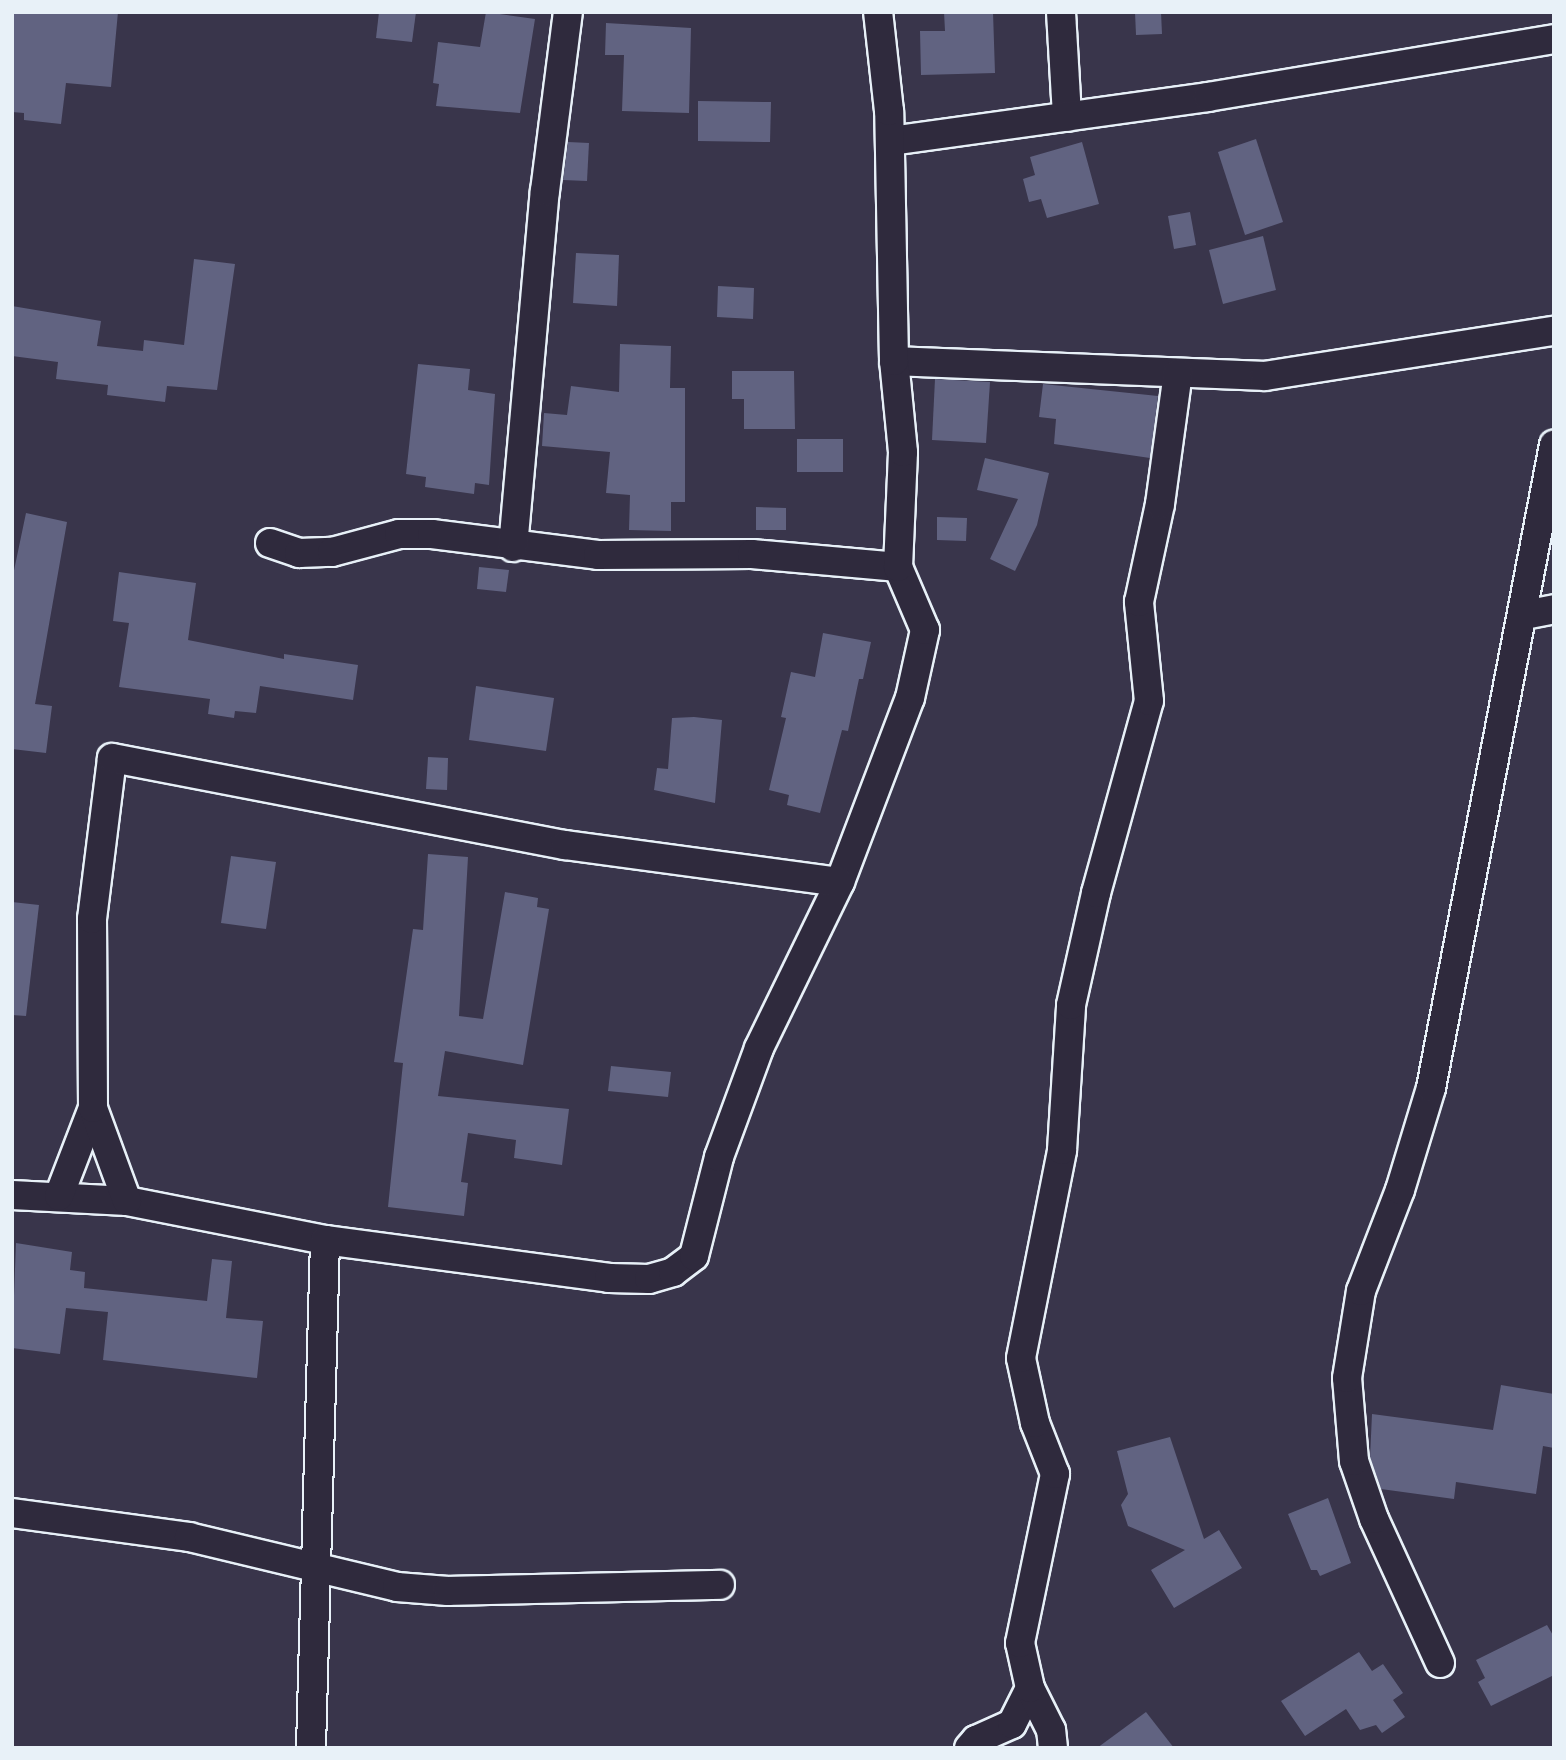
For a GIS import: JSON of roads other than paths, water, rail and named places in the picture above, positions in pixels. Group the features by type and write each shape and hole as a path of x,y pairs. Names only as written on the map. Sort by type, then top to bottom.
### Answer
{"street":[{"path":"513,547 545,191 568,12"},
{"path":"12,1195 127,1201 325,1240 609,1278 649,1279 673,1272 694,1256 719,1157 759,1048 840,882 911,698 925,630 898,567 903,452 894,361 891,141 878,12"},
{"path":"1061,12 1068,117"},
{"path":"891,141 1068,117 1554,39"},
{"path":"894,361 1265,376 1554,331"},
{"path":"1054,1748 1051,1730 1030,1688 1020,1643 1055,1474 1035,1423 1021,1358 1062,1150 1071,1005 1096,893 1149,701 1139,603 1160,504 1178,373"},
{"path":"1440,1663 1374,1519 1354,1461 1347,1378 1361,1291 1400,1190 1431,1088 1524,615 1554,445"},
{"path":"270,542 299,553 331,552 399,534 432,534 513,547 598,555 752,554 898,567"},
{"path":"1524,615 1554,609"},
{"path":"127,1201 93,1108 92,919 112,758 565,845 840,882"},
{"path":"59,1196 93,1108"},
{"path":"311,1748 325,1240"},
{"path":"12,1513 189,1536 397,1587 448,1591 720,1585"},
{"path":"969,1748 976,1740 1012,1724 1030,1688"}]}
